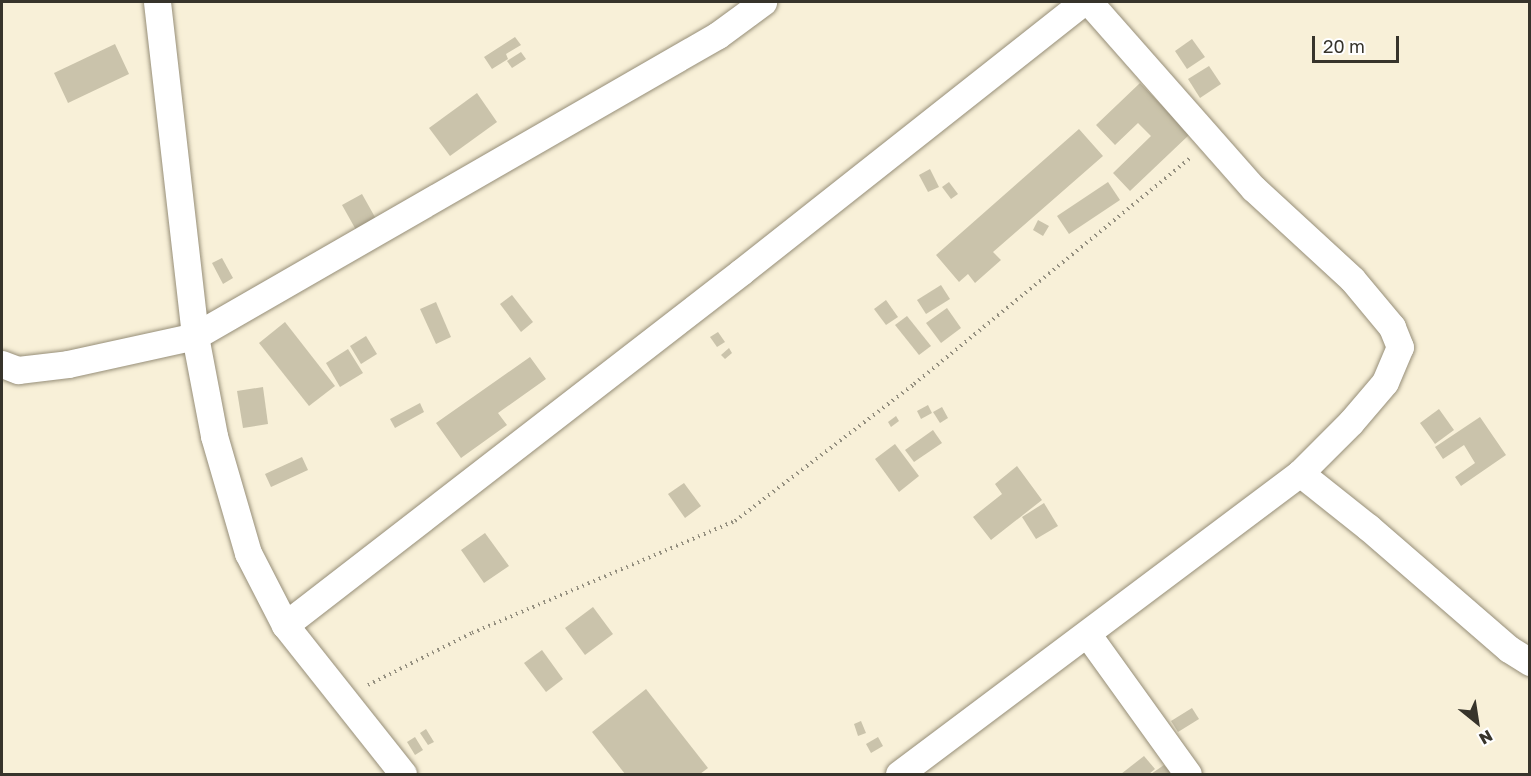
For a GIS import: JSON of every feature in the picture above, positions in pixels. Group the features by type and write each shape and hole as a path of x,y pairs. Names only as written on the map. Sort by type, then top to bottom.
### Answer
{"street":[{"path":"157,2 195,336 226,486 248,553 285,625 403,774"},
{"path":"2,364 18,370 68,364 195,336 718,35 764,2"},
{"path":"285,625 741,272 1083,2"},
{"path":"899,774 1088,635 1300,473 1351,422 1385,382 1400,347 1392,327 1352,279 1253,188 1210,142 1089,2"},
{"path":"1300,473 1368,527 1509,649 1530,662"},
{"path":"1088,635 1188,774"}],"path":[{"path":"342,699 472,633 735,521 914,384 1210,142"}],"building":[{"path":"515,37 521,45 506,54 508,59 492,69 484,57"},
{"path":"1192,39 1205,57 1187,69 1175,51"},
{"path":"115,44 129,74 68,103 54,73"},
{"path":"521,52 526,59 512,68 507,61"},
{"path":"1209,66 1221,84 1200,98 1188,79"},
{"path":"1140,83 1190,134 1130,191 1113,173 1151,136 1138,123 1115,145 1096,125"},
{"path":"477,93 497,122 450,156 429,128"},
{"path":"1079,129 1103,156 993,252 1001,260 975,283 968,274 959,282 936,255"},
{"path":"930,169 939,187 928,192 919,175"},
{"path":"949,182 958,194 951,199 942,187"},
{"path":"1108,182 1120,200 1069,234 1057,216"},
{"path":"362,194 380,226 360,237 342,205"},
{"path":"1038,220 1049,226 1043,236 1033,230"},
{"path":"222,258 233,278 223,284 212,263"},
{"path":"941,285 950,299 926,314 917,300"},
{"path":"512,295 533,322 521,332 500,304"},
{"path":"886,300 898,317 886,325 874,309"},
{"path":"436,302 451,337 436,344 420,309"},
{"path":"947,308 961,328 941,343 926,323"},
{"path":"907,316 931,346 919,355 895,325"},
{"path":"285,322 335,386 309,406 259,343"},
{"path":"718,332 725,342 717,347 710,337"},
{"path":"366,336 377,354 361,364 350,346"},
{"path":"729,348 732,353 725,359 721,355"},
{"path":"348,349 363,373 340,387 326,363"},
{"path":"530,357 546,379 498,413 507,425 461,458 436,423"},
{"path":"263,387 268,424 243,428 237,391"},
{"path":"420,403 424,412 395,428 390,419"},
{"path":"928,405 932,413 921,419 917,411"},
{"path":"942,407 948,418 940,423 933,412"},
{"path":"1439,409 1454,430 1435,444 1420,423"},
{"path":"896,416 899,421 891,427 888,422"},
{"path":"1480,417 1506,455 1461,486 1455,477 1475,463 1464,445 1443,459 1435,447"},
{"path":"933,430 942,443 914,462 905,450"},
{"path":"895,444 919,476 899,492 875,459"},
{"path":"302,457 308,470 271,487 265,474"},
{"path":"1017,466 1042,500 991,540 973,517 1002,494 995,484"},
{"path":"684,483 701,506 685,518 668,494"},
{"path":"1044,503 1058,526 1036,539 1022,517"},
{"path":"485,533 509,566 484,583 461,550"},
{"path":"593,607 613,634 585,655 565,628"},
{"path":"542,650 563,679 546,692 524,663"},
{"path":"646,689 708,768 700,774 625,774 592,732"},
{"path":"1192,708 1199,719 1178,732 1171,721"},
{"path":"861,721 866,733 858,736 854,724"},
{"path":"426,729 434,742 428,745 420,733"},
{"path":"415,737 423,750 415,755 407,742"},
{"path":"878,737 883,746 871,753 866,744"},
{"path":"1144,756 1155,769 1149,774 1121,774"},
{"path":"1164,765 1172,774 1151,774"}]}
